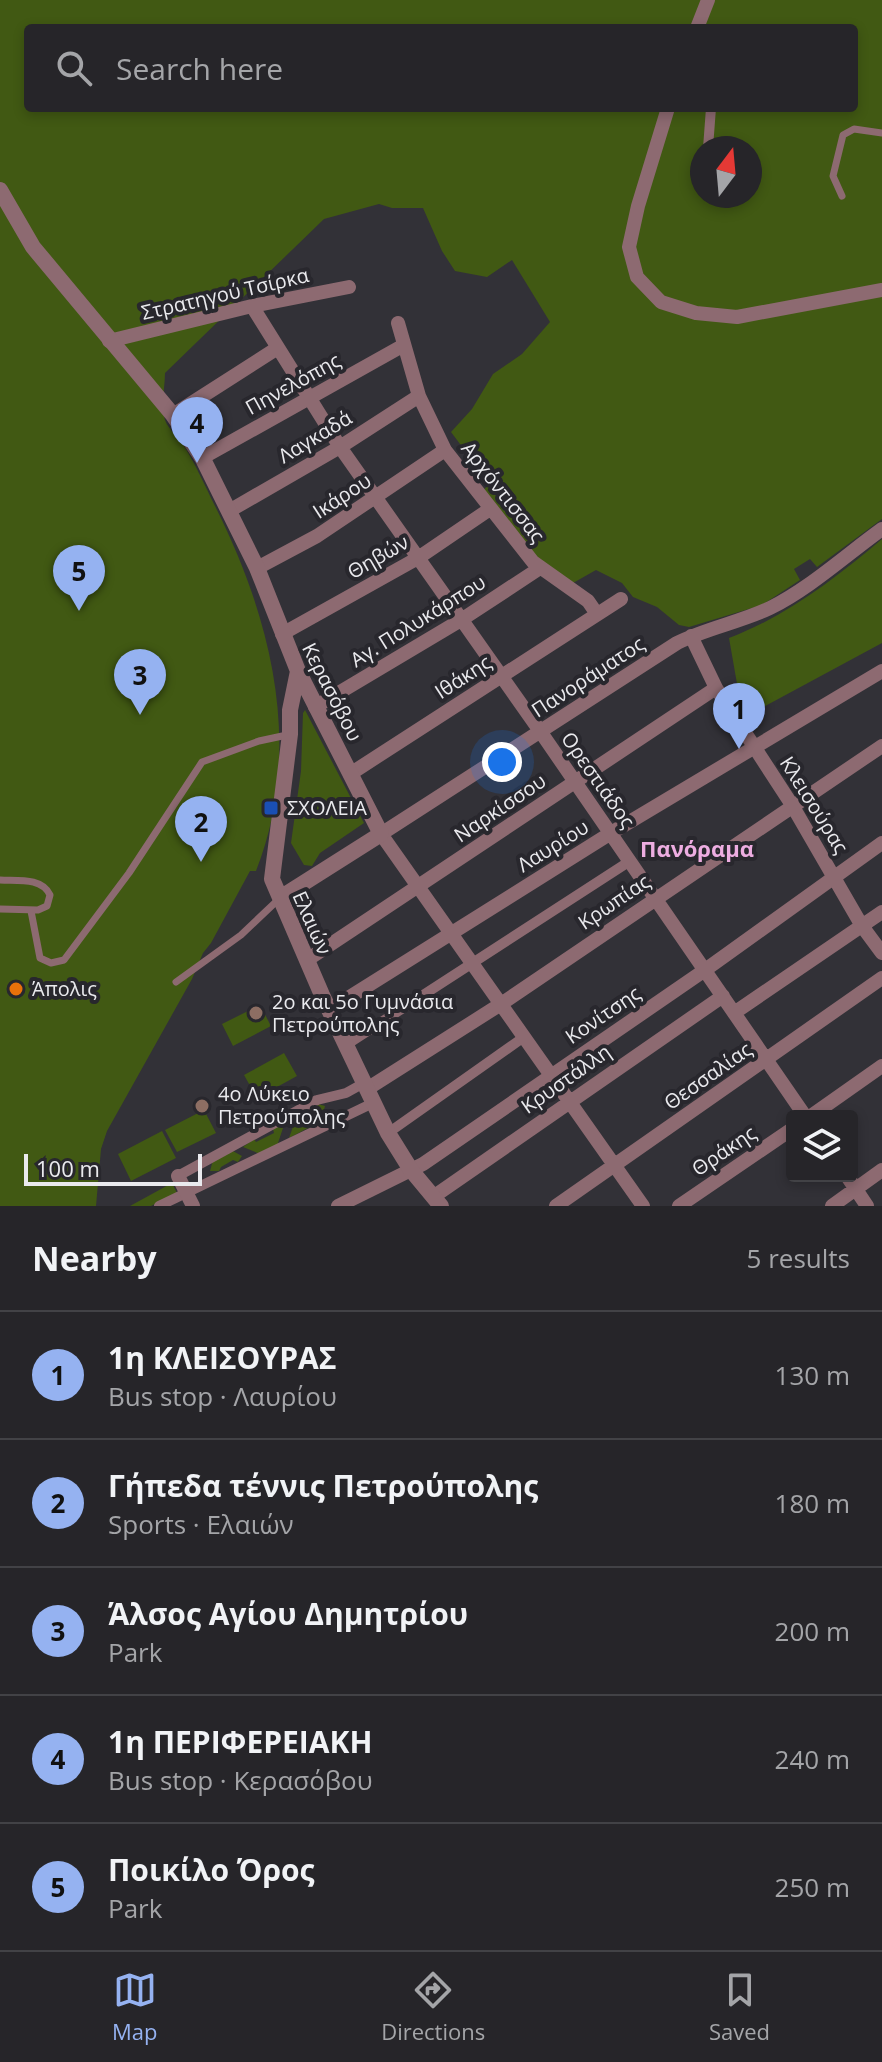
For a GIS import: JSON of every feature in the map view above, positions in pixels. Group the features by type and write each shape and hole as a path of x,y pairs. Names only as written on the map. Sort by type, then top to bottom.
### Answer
{"street":[{"path":"699,24 708,0"},
{"path":"667,112 629,247 637,277 661,302 696,313 737,317 882,290"},
{"path":"709,136 711,112"},
{"name":"Κερασόβου","path":"0,190 33,247 173,415 202,458 257,568 315,707 381,834 643,1206"},
{"name":"Στρατηγού Τσίρκα","path":"109,341 252,306 349,287"},
{"name":"Ορεστιάδος","path":"252,306 276,349 340,447 804,1110"},
{"name":"Αρχόντισσας","path":"398,323 419,396 445,450 533,562 588,601 597,614"},
{"name":"Πηνελόπης","path":"202,458 404,345"},
{"path":"173,415 276,349"},
{"name":"Λαγκαδά","path":"229,511 340,447 419,396"},
{"name":"Ικάρου","path":"257,568 317,536 445,450"},
{"name":"Θηβών","path":"282,634 418,558 490,509"},
{"name":"Πανοράματος","path":"280,898 691,636 767,609 798,592 882,529"},
{"name":"Αγ. Πολυκάρπου","path":"315,707 461,620 540,568"},
{"name":"Ιθάκης","path":"350,774 621,599"},
{"name":"Κλεισούρας","path":"691,636 716,688 792,805 862,926 882,953"},
{"name":"Ελαιών","path":"298,671 290,710 290,734 271,871 329,1010 388,1133 411,1170 437,1201"},
{"name":"Λαυρίου","path":"329,1010 611,833 882,671"},
{"name":"Ναρκίσσου","path":"307,960 716,688"},
{"name":"Κρωπίας","path":"368,1091 882,746"},
{"name":"Κονίτσης","path":"338,1206 411,1170 705,970 882,843"},
{"path":"346,1045 630,861"},
{"path":"734,1013 882,912"},
{"name":"Θεσσαλίας","path":"556,1206 882,978"},
{"name":"Κρυστάλλη","path":"437,1201 569,1101 723,996"},
{"path":"388,1133 524,1037"},
{"path":"817,1110 882,1066"},
{"path":"189,1199 178,1176 317,1100 368,1091"},
{"path":"159,1206 189,1199 368,1091"},
{"name":"Θράκης","path":"679,1206 786,1133"},
{"path":"832,1206 882,1170"},
{"path":"851,1182 867,1206"}],"lane":[{"path":"842,196 833,176 843,135 854,129 882,133"},
{"path":"31,911 40,958 51,963 64,960 138,860 202,762 259,741 290,734"},
{"path":"0,880 39,883 46,886 50,895 49,903 38,910 0,909"},
{"path":"176,982 241,935 280,898"}],"green space":[{"path":"0,0 882,0 882,519 817,567 810,559 794,569 800,580 762,605 689,627 679,625 657,607 633,597 622,583 596,570 573,583 533,558 482,491 490,484 451,432 472,409 493,374 522,354 550,322 512,260 487,277 455,271 442,251 423,208 392,208 379,204 324,219 165,373 165,420 184,446 235,549 266,639 275,685 279,732 278,778 270,825 256,871 250,871 203,953 192,979 107,1131 101,1149 96,1206 0,1206"},
{"path":"882,539 882,643 743,718 729,638 770,619 809,595"},
{"path":"305,710 364,823 320,853 312,866 304,865 291,843 301,771"},
{"path":"260,1005 271,1026 233,1046 222,1024"},
{"path":"284,1053 297,1076 257,1098 244,1075"},
{"path":"318,1104 325,1106 321,1121 289,1138 295,1121"},
{"path":"204,1110 216,1133 177,1152 165,1130"},
{"path":"284,1125 277,1146 260,1154 243,1147 254,1139 256,1142 274,1133 273,1129"},
{"path":"162,1131 176,1158 131,1181 118,1154"},
{"path":"231,1150 242,1156 238,1162 233,1160 219,1171 210,1171 213,1160"},
{"path":"172,1183 177,1193 151,1206 130,1206"}],"place":[{"name":"1η ΠΕΡΙΦΕΡΕΙΑΚΗ","path":"197,463"},
{"name":"Ποικίλο Όρος","path":"79,611"},
{"name":"Άλσος Αγίου Δημητρίου","path":"140,715"},
{"name":"1η ΚΛΕΙΣΟΥΡΑΣ","path":"739,749"},
{"name":"ΣΧΟΛΕΙΑ","path":"271,808"},
{"name":"Γήπεδα τέννις Πετρούπολης","path":"201,862"},
{"name":"Άπολις","path":"16,989"},
{"name":"2ο και 5ο Γυμνάσια Πετρούπολης","path":"256,1013"},
{"name":"4ο Λύκειο Πετρούπολης","path":"202,1106"}],"district":[{"name":"Πανόραμα","path":"697,849"}]}
